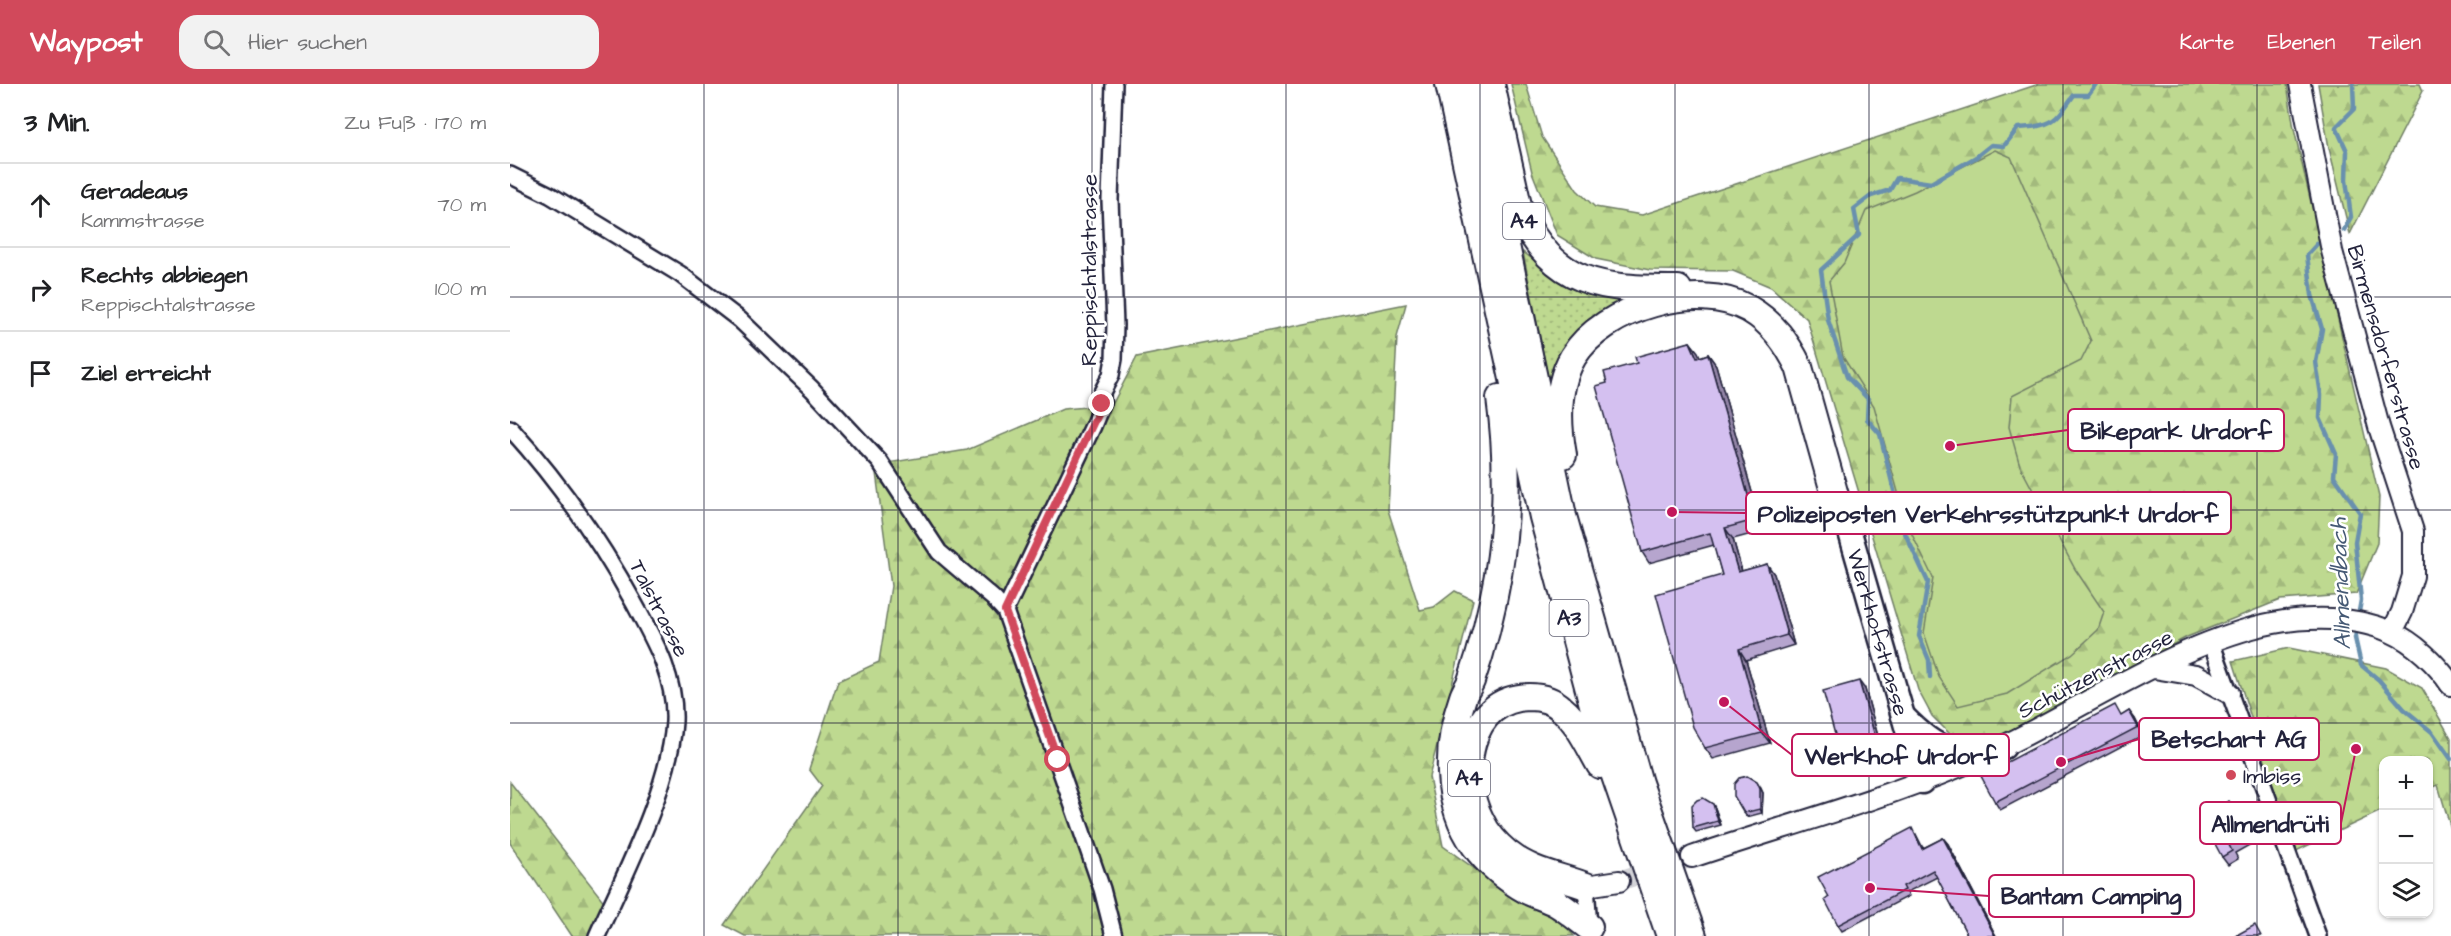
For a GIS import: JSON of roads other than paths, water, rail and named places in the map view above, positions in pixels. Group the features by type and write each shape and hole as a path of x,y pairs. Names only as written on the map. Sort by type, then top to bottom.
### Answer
{"highway":[{"name":"A3","path":"1449,84 1543,517 1585,678 1626,810 1670,936"},
{"name":"A3","path":"1472,84 1541,421 1583,594 1639,783 1693,936"},
{"name":"A4","path":"1491,84 1514,192 1527,227 1537,242 1566,271 1582,279 1640,298"},
{"name":"A4","path":"1485,255 1482,297 1505,432 1506,514 1492,603 1455,731 1451,774 1457,813 1485,859 1525,890 1558,904 1591,931"},
{"path":"1583,594 1579,534 1562,448 1560,396 1569,366 1583,343 1640,298 1708,297 1730,301 1749,309 1779,333 1799,367 1836,499 1845,515"},
{"name":"A4","path":"1586,886 1525,866 1493,840 1480,820 1469,780 1472,741 1479,725 1490,712 1504,702 1536,697 1549,700 1561,707 1577,726 1626,810"},
{"name":"A4","path":"1508,877 1559,891 1586,886"}],"main road":[{"name":"Birmensdorferstrasse","path":"2300,84 2332,251 2379,427 2413,531 2413,576 2402,612 2384,629"},
{"name":"Werkhofstrasse","path":"1845,515 1922,782"},
{"name":"Schützenstrasse","path":"1692,856 1922,782 2004,747 2154,668 2211,642 2253,628 2296,620 2341,621 2384,629"},
{"path":"2384,629 2433,663 2451,685"},
{"path":"2154,668 2196,675 2229,693"},
{"path":"1902,715 1925,738 1952,751 1971,752 2004,747"},
{"path":"1586,886 1619,881"}],"street":[{"name":"Reppischtalstrasse","path":"1005,611 1093,426 1102,404 1102,392 1111,375 1116,325 1110,200 1114,84"},
{"path":"510,175 550,195 680,274 764,342 812,389 880,462 939,552 994,598 1005,611 1102,889 1114,936"},
{"name":"Talstrasse","path":"510,428 558,483 591,528 657,646 671,682 673,730 662,778 642,832 597,936"},
{"path":"2211,642 2318,936"},
{"path":"1586,886 1591,931"}],"waterway":[{"path":"1930,677 1929,660 1919,636 1928,582 1904,531 1880,434 1867,419 1868,399 1847,377 1828,320 1821,270 1859,235 1854,209 1871,196 1890,190 1897,178 1931,183 1976,157 1991,145 2004,146 2018,128 2039,126 2052,121 2062,112 2074,95 2088,95 2096,84"},
{"name":"Allmendbach","path":"2344,230 2351,217 2346,180 2347,151 2336,127 2354,109 2353,84"},
{"name":"Allmendbach","path":"2317,244 2307,255 2312,295 2322,329 2316,362 2321,395 2320,418 2336,454 2334,476 2360,513 2355,542 2361,600 2358,617"},
{"name":"Allmendbach","path":"2357,628 2355,638 2361,665 2379,680 2404,709 2432,732 2451,759"}],"tunnel":[{"path":"1619,881 1692,857"}],"place":[{"name":"Bikepark Urdorf","path":"1950,446"},
{"name":"Polizeiposten Verkehrsstützpunkt Urdorf","path":"1672,512"},
{"name":"Werkhof Urdorf","path":"1724,702"},
{"name":"Allmendrüti","path":"2356,749"},
{"name":"Betschart AG","path":"2061,762"},
{"name":"Imbiss","path":"2231,775"},
{"name":"Bantam Camping","path":"1870,888"}]}
